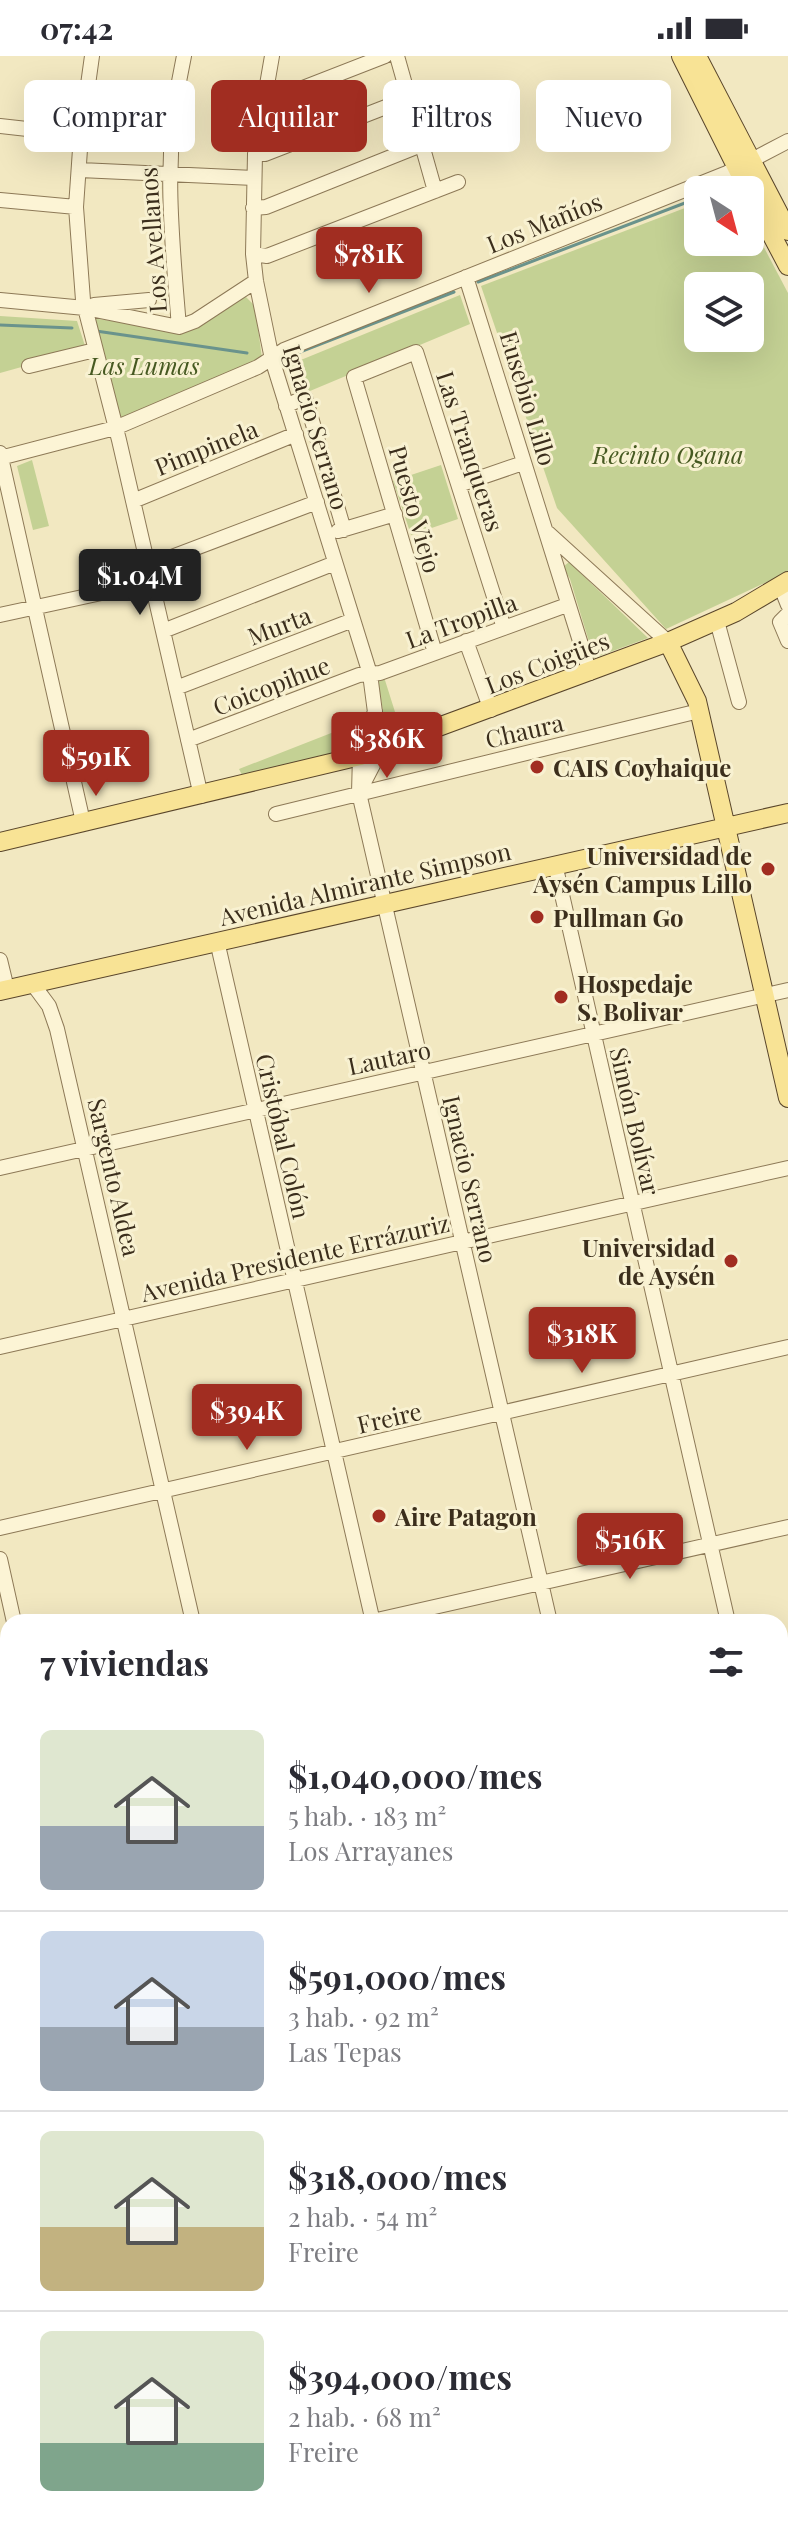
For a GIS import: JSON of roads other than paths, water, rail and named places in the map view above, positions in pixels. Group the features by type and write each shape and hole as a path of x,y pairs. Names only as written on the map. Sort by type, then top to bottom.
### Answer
{"main road":[{"path":"681,56 744,165 782,205 788,231"},
{"path":"697,56 746,176"},
{"path":"764,220 788,266"},
{"name":"Los Coigües","path":"0,842 368,754 590,673 787,593"},
{"name":"Eusebio Lillo","path":"668,642 690,682 699,711 788,1098"},
{"name":"Avenida Almirante Simpson","path":"3,990 788,813"}],"street":[{"path":"89,80 92,56"},
{"name":"Los Avellanos","path":"179,327 167,174 172,119 184,56"},
{"name":"Ignacio Serrano","path":"267,80 272,56"},
{"path":"323,80 385,56"},
{"path":"397,56 404,80"},
{"path":"255,154 265,154 383,108"},
{"path":"0,126 24,129"},
{"name":"Los Mañíos","path":"0,456 115,428 272,359 284,350 744,165 788,141"},
{"path":"81,152 76,207 84,304 201,796"},
{"path":"253,208 266,207 404,152"},
{"path":"423,152 435,191"},
{"name":"Ignacio Serrano","path":"255,154 253,254 256,281 272,359 370,674 375,711 359,793 384,889 384,903 548,1614"},
{"path":"80,170 254,178"},
{"path":"253,254 267,256 458,182"},
{"path":"0,200 76,207"},
{"name":"Eusebio Lillo","path":"466,277 590,673"},
{"path":"84,304 179,327 195,321 256,281"},
{"path":"0,300 92,305 149,300"},
{"path":"29,366 95,350"},
{"name":"Las Tranqueras","path":"354,377 416,352 504,628"},
{"name":"Puesto Viejo","path":"354,377 435,653"},
{"path":"286,406 305,397 344,530"},
{"name":"Pimpinela","path":"133,501 296,434"},
{"path":"0,456 83,822"},
{"path":"459,485 523,463"},
{"path":"148,566 317,502"},
{"path":"328,536 395,514"},
{"name":"Eusebio Lillo","path":"548,533 668,642"},
{"path":"163,631 335,563"},
{"path":"0,615 152,582"},
{"name":"La Tropilla","path":"370,674 567,605"},
{"path":"788,614 780,622 788,641"},
{"name":"Murta","path":"176,688 353,620"},
{"path":"717,621 739,702"},
{"path":"466,641 491,710"},
{"name":"Coicopihue","path":"188,740 359,675 370,674"},
{"name":"Chaura","path":"276,814 699,711"},
{"name":"Simón Bolívar","path":"555,864 726,1614"},
{"name":"Cristóbal Colón","path":"217,941 369,1614"},
{"path":"0,960 3,990"},
{"name":"Sargento Aldea","path":"32,983 55,1020 191,1614"},
{"name":"Lautaro","path":"0,1168 788,990"},
{"name":"Avenida Presidente Errázuriz","path":"0,1347 788,1168"},
{"name":"Freire","path":"0,1528 788,1347"},
{"path":"406,1614 788,1527"},
{"path":"0,1559 12,1614"}],"waterway":[{"path":"478,282 684,203"},
{"path":"287,357 454,292"},
{"path":"0,325 72,328"},
{"path":"96,331 247,353"}],"place":[{"name":"CAIS Coyhaique","path":"537,767"},
{"name":"Universidad de Aysén Campus Lillo","path":"768,869"},
{"name":"Pullman Go","path":"537,917"},
{"name":"Hospedaje S. Bolivar","path":"561,997"},
{"name":"Universidad de Aysén","path":"731,1261"},
{"name":"Aire Patagon","path":"379,1516"}],"park label":[{"name":"Las Lumas","path":"144,365"},
{"name":"Recinto Ogana","path":"668,454"}]}
